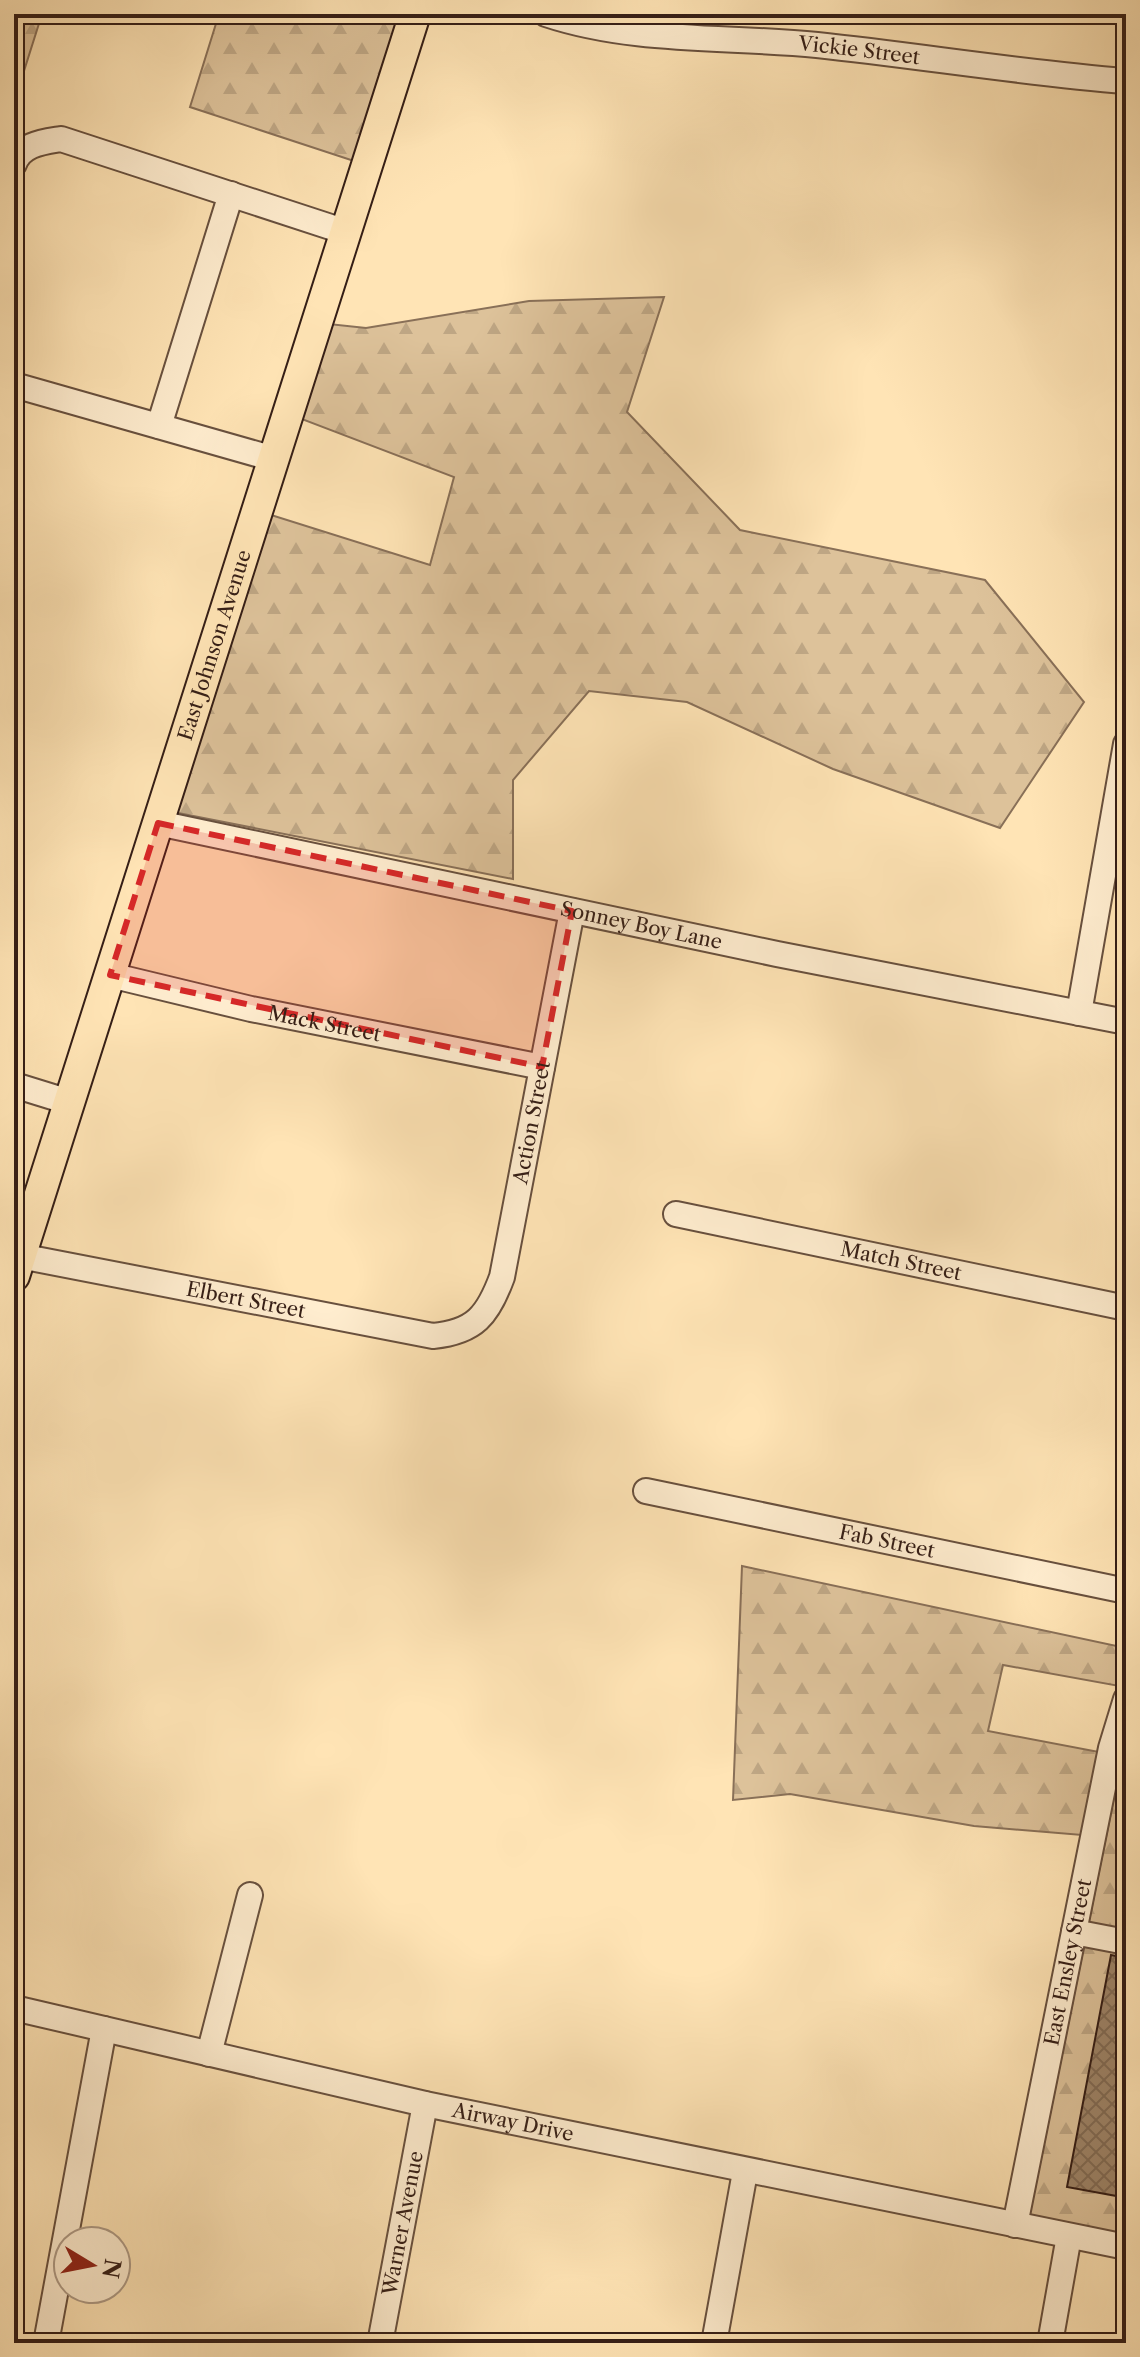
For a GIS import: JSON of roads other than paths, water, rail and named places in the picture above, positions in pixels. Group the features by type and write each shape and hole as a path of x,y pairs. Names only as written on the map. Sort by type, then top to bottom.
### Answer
{"main road":[{"name":"East Johnson Avenue","path":"17,1266 415,14"}],"street":[{"name":"Vickie Street","path":"546,14 609,31 817,45 1035,74 1126,81"},
{"path":"14,164 16,157 32,144 61,139 346,232"},
{"path":"159,426 231,194"},
{"path":"14,385 274,459"},
{"path":"1079,1013 1126,744"},
{"name":"Sonney Boy Lane","path":"158,823 572,911 1126,1022"},
{"name":"Action Street","path":"470,1326 492,1303 502,1277 572,911"},
{"name":"Mack Street","path":"110,975 251,1009 542,1067"},
{"path":"14,1085 69,1102"},
{"name":"Match Street","path":"676,1214 1126,1308"},
{"name":"Elbert Street","path":"17,1266 433,1336 455,1334 470,1326"},
{"name":"Fab Street","path":"646,1491 1126,1591"},
{"name":"East Ensley Street","path":"1015,2225 1111,1748 1126,1699"},
{"path":"209,2054 250,1895"},
{"path":"1074,1932 1126,1942"},
{"name":"Airway Drive","path":"14,2008 425,2104 1069,2236"},
{"path":"46,2343 104,2029"},
{"name":"Warner Avenue","path":"380,2343 425,2104"},
{"path":"714,2343 745,2172"},
{"path":"1050,2343 1069,2236 1126,2247"}]}
